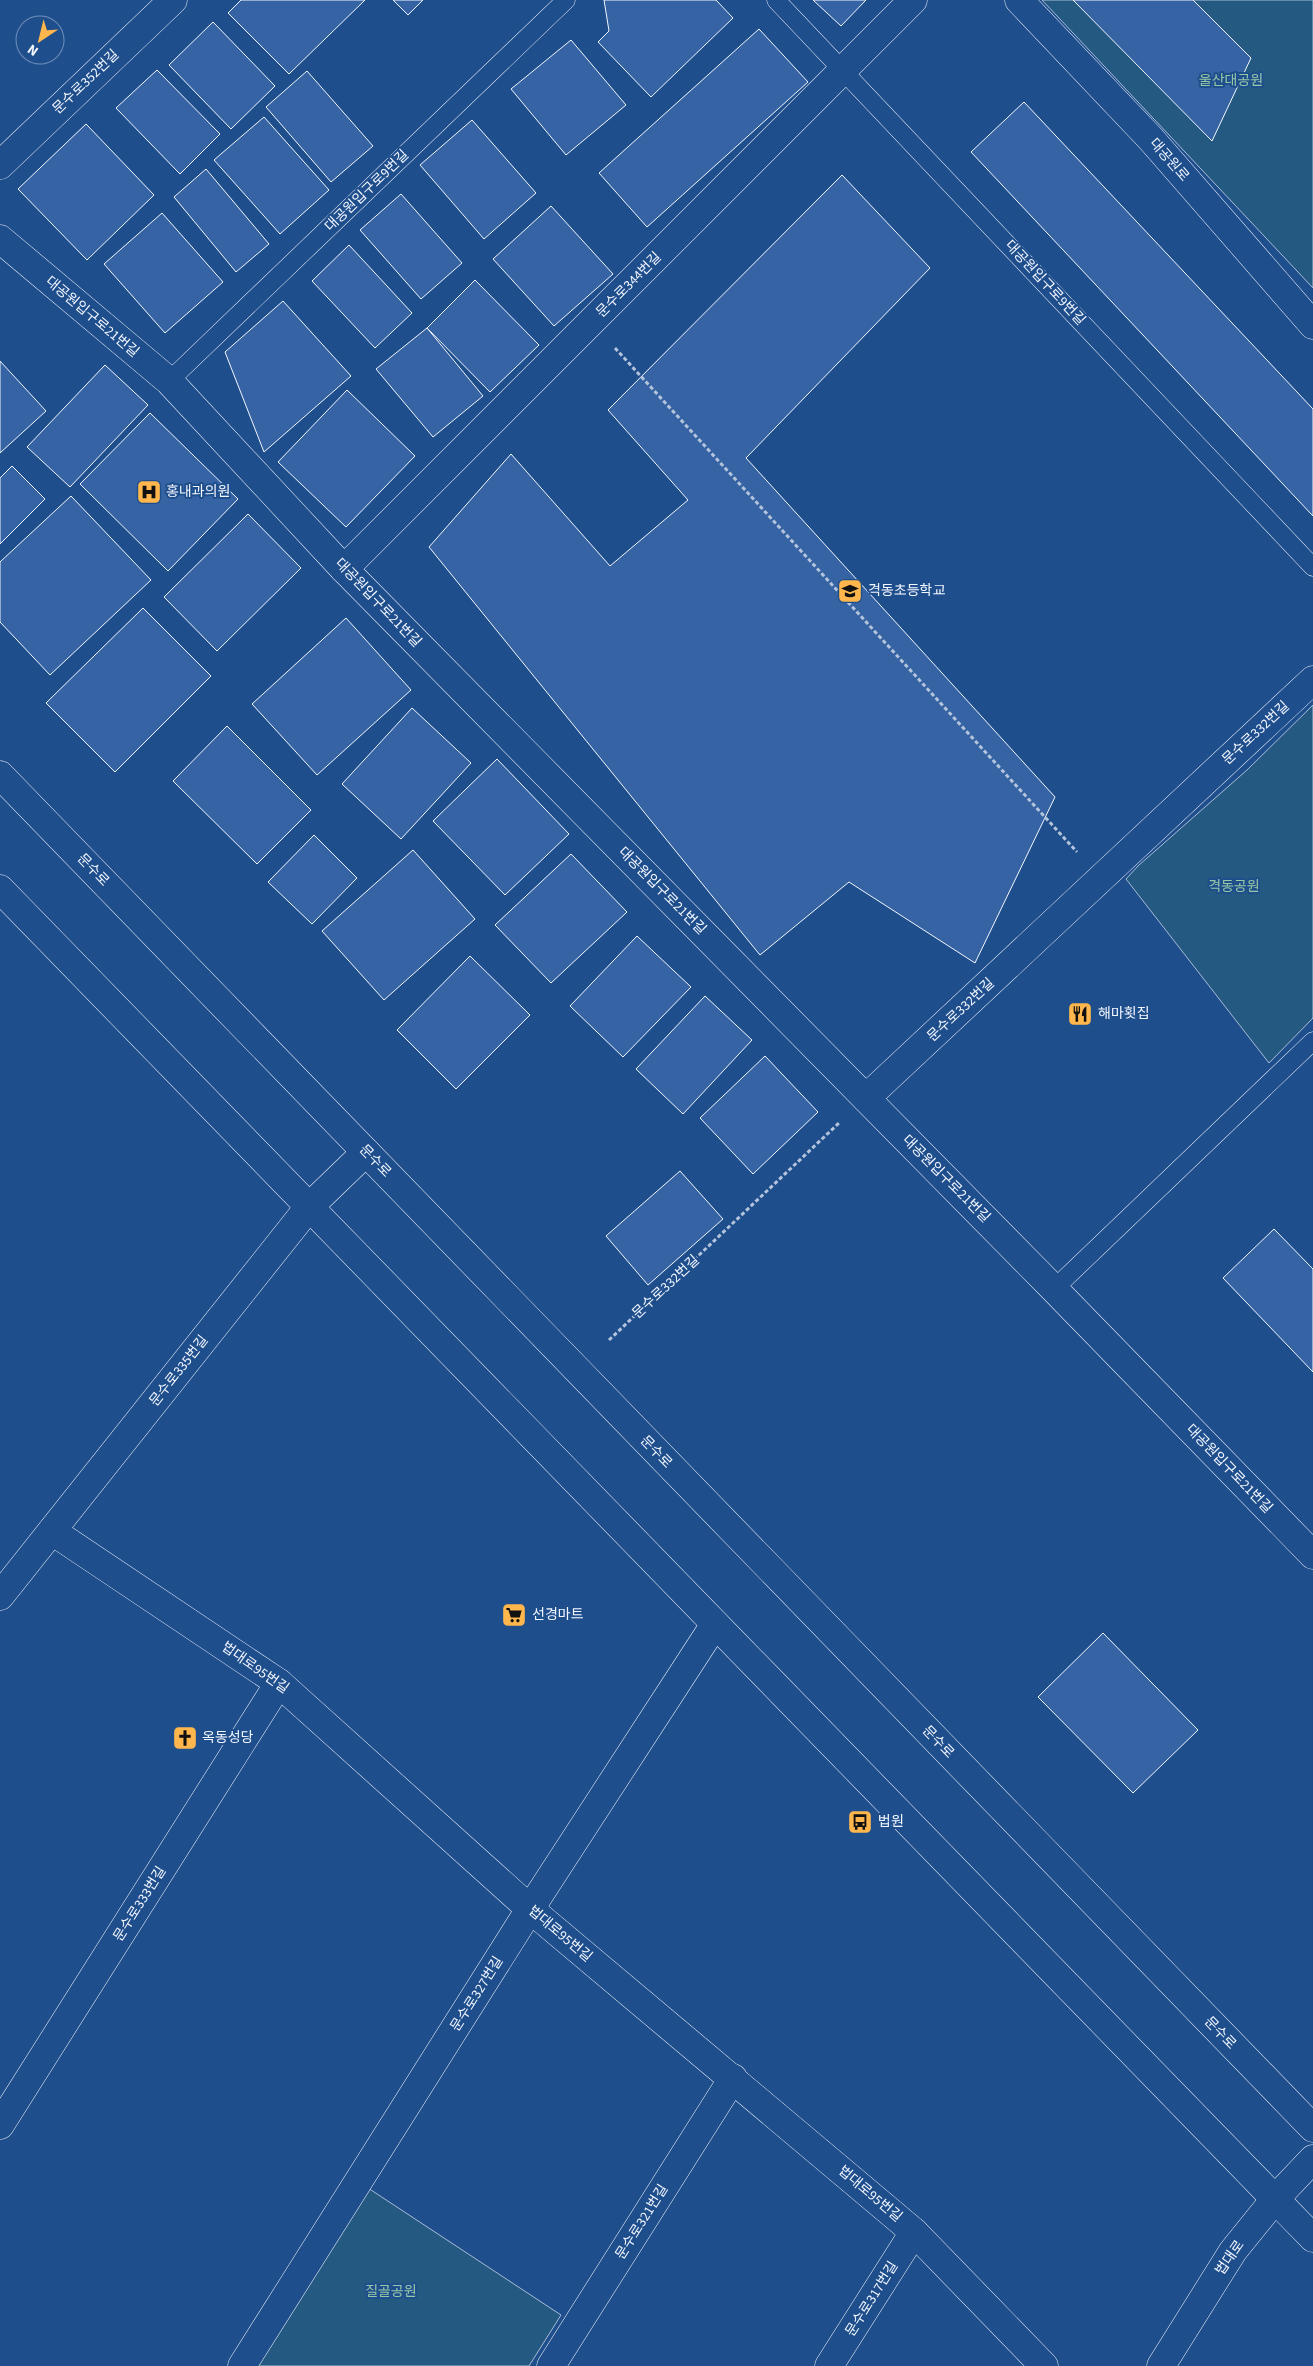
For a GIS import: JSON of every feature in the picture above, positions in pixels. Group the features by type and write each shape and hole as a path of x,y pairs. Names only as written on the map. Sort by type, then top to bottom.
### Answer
{"street":[{"name":"문수로352번길","path":"0,165 173,0"},
{"name":"문수로344번길","path":"344,569 913,0"},
{"name":"대공원로","path":"1019,0 1151,139 1313,325"},
{"name":"대공원입구로21번길","path":"0,240 169,381 344,569 1054,1289 1313,1555"},
{"name":"문수로332번길","path":"866,1098 1313,680"},
{"name":"문수로","path":"0,775 1313,2128"},
{"path":"0,890 1313,2238"},
{"name":"문수로335번길","path":"0,1596 310,1207 366,1152"},
{"name":"법대로95번길","path":"52,1531 279,1683 530,1909 914,2232 1044,2366"},
{"name":"문수로327번길","path":"242,2366 530,1909 715,1624"},
{"name":"문수로333번길","path":"0,2125 279,1683"},
{"name":"문수로321번길","path":"551,2366 733,2078"},
{"name":"법대로","path":"1161,2366 1233,2251 1275,2199 1313,2159"},
{"name":"문수로317번길","path":"829,2366 914,2232"}],"lane":[{"name":"대공원입구로9번길","path":"169,381 566,0"},
{"name":"대공원입구로9번길","path":"776,0 1313,567"},
{"path":"1054,1289 1313,1041"}],"path":[{"path":"591,322 1101,879"},
{"name":"문수로332번길","path":"609,1340 866,1098"}],"green space":[{"name":"울산대공원","path":"1042,0 1313,0 1313,288"},
{"name":"격동공원","path":"1313,705 1313,1018 1269,1063 1126,879 1138,866 1247,770"},
{"name":"질골공원","path":"368,2188 561,2315 529,2366 258,2366"}],"building":[{"path":"241,0 365,0 289,74 228,13"},
{"path":"393,0 423,0 408,15"},
{"path":"604,0 716,0 733,18 651,97 598,42 609,31"},
{"path":"813,0 866,0 841,26"},
{"path":"1073,0 1193,0 1251,58 1212,141"},
{"path":"213,22 275,86 231,129 169,65"},
{"path":"759,29 808,82 647,227 599,173"},
{"path":"571,40 626,105 566,155 511,89"},
{"path":"157,70 220,134 180,174 116,108"},
{"path":"307,71 373,146 331,182 266,107"},
{"path":"1024,102 1313,409 1313,516 971,152"},
{"path":"264,117 329,190 280,234 214,160"},
{"path":"472,120 536,193 484,239 420,165"},
{"path":"86,124 154,195 87,260 18,189"},
{"path":"206,169 269,244 236,272 174,197"},
{"name":"격동초등학교","path":"842,175 930,268 746,458 1055,797 975,963 849,882 760,955 429,547 511,454 610,566 688,500 608,410"},
{"path":"401,194 462,263 421,299 360,230"},
{"path":"551,206 613,274 554,326 493,259"},
{"path":"162,213 223,282 165,333 104,264"},
{"path":"349,245 412,313 375,348 312,281"},
{"path":"475,280 539,345 490,392 427,328"},
{"path":"283,301 351,376 264,452 225,352"},
{"path":"427,328 483,396 433,437 376,369"},
{"path":"0,361 46,411 0,453"},
{"path":"105,365 148,405 70,487 27,447"},
{"path":"347,390 415,456 346,527 278,462"},
{"path":"150,413 238,499 168,571 80,484"},
{"path":"12,466 45,499 0,544 0,478"},
{"path":"71,496 151,580 50,675 0,622 0,562"},
{"path":"248,514 301,568 217,651 164,597"},
{"path":"143,608 211,676 115,772 46,703"},
{"path":"346,618 411,690 317,775 252,704"},
{"path":"412,708 471,763 401,839 342,784"},
{"path":"227,726 311,810 257,864 173,781"},
{"path":"497,759 569,834 505,895 433,821"},
{"path":"314,835 357,878 312,924 268,882"},
{"path":"413,850 475,919 384,1000 322,931"},
{"path":"571,854 627,912 551,983 495,925"},
{"path":"637,936 691,987 623,1057 570,1006"},
{"path":"470,956 530,1015 456,1089 397,1030"},
{"path":"705,996 752,1040 683,1114 636,1069"},
{"path":"765,1056 818,1112 753,1174 700,1118"},
{"path":"680,1171 723,1219 648,1285 606,1236"},
{"path":"1274,1229 1313,1269 1313,1372 1223,1278"},
{"path":"1103,1633 1198,1730 1133,1793 1038,1697"}],"place":[{"name":"홍내과의원","path":"149,492"},
{"name":"격동초등학교","path":"850,591"},
{"name":"해마횟집","path":"1080,1014"},
{"name":"선경마트","path":"514,1615"},
{"name":"옥동성당","path":"185,1738"},
{"name":"법원","path":"860,1822"}]}
